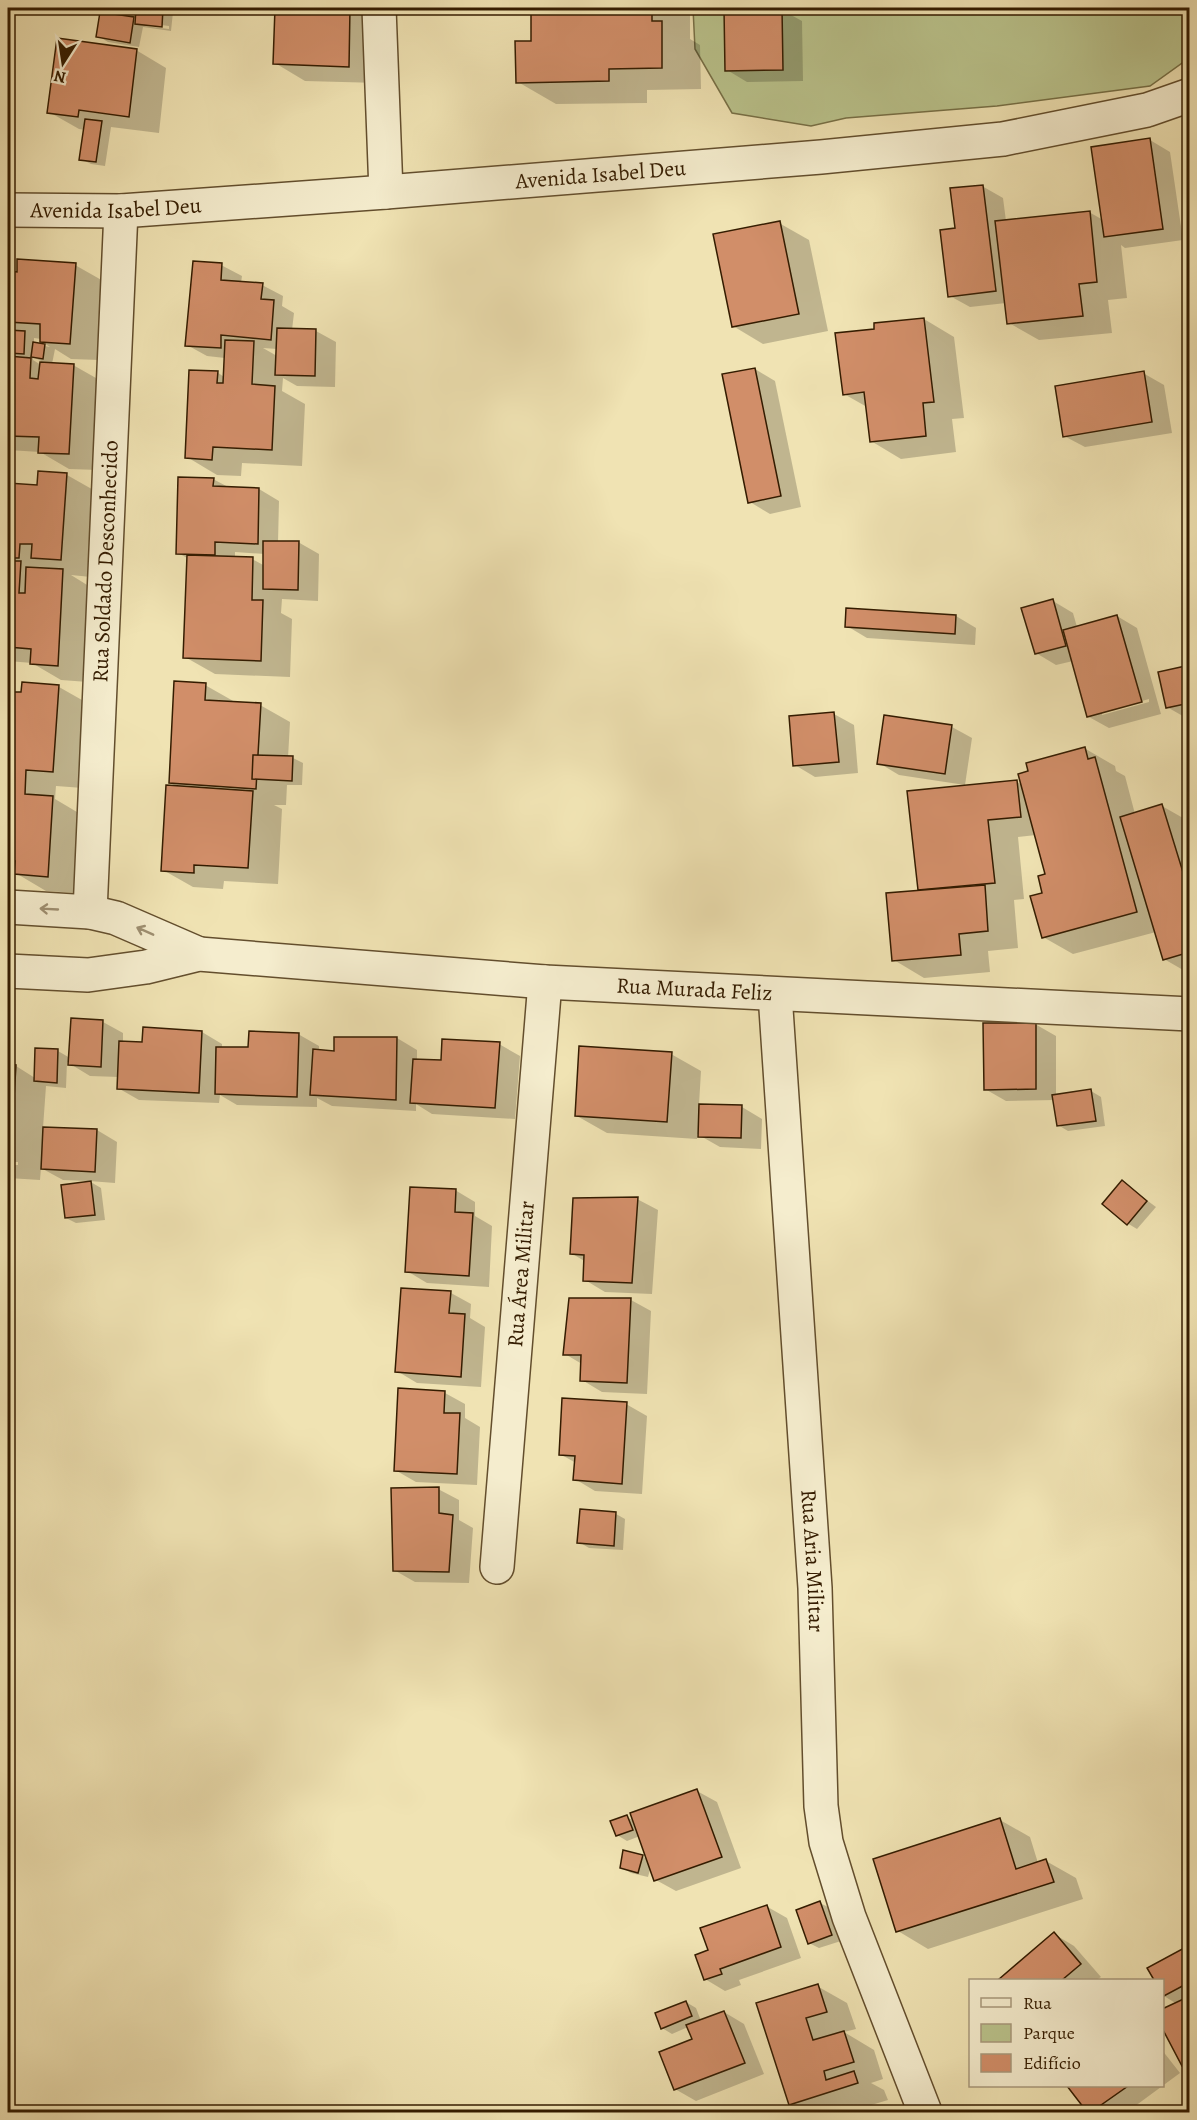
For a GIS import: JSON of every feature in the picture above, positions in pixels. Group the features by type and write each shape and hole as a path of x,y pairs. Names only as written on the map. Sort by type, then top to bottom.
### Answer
{"street":[{"path":"380,8 386,192"},
{"name":"Avenida Isabel Deu","path":"8,210 121,211 809,158 1003,139 1147,110 1190,95"},
{"name":"Rua Soldado Desconhecido","path":"90,912 121,211"},
{"name":"Rua Murada Feliz","path":"8,907 90,912 116,918 199,954"},
{"name":"Rua Murada Feliz","path":"8,971 88,975 146,967 199,954 545,982 1190,1014"},
{"name":"Rua Área Militar","path":"497,1567 545,982"},
{"name":"Rua Aria Militar","path":"775,994 815,1588 821,1806 826,1842 849,1917 925,2112"}],"green space":[{"path":"693,8 1189,8 1189,58 1150,86 997,106 846,118 811,126 732,113 695,49"}],"building":[{"path":"136,8 163,8 162,27 135,24"},
{"path":"275,8 350,8 349,67 273,64"},
{"path":"531,8 652,8 652,21 662,21 662,68 609,69 609,81 516,83 515,41 531,41"},
{"path":"782,8 783,70 725,71 724,9"},
{"path":"100,12 134,17 130,43 96,37"},
{"path":"57,38 137,49 129,117 79,110 78,117 47,113"},
{"path":"85,119 102,121 96,162 79,160"},
{"path":"1150,138 1163,229 1104,237 1091,147"},
{"path":"983,185 996,291 948,297 940,230 955,228 950,188"},
{"path":"1090,211 1097,282 1079,284 1083,316 1007,324 995,221"},
{"path":"780,221 799,314 732,327 713,234"},
{"path":"17,259 76,263 70,344 40,342 40,324 8,322 8,271 17,272"},
{"path":"193,261 222,263 221,280 263,283 261,299 274,300 271,340 221,335 221,348 185,346"},
{"path":"924,318 934,402 923,403 926,436 870,442 864,392 843,395 835,333 874,329 874,323"},
{"path":"277,328 316,329 315,376 275,375"},
{"path":"8,330 25,331 24,354 8,353"},
{"path":"225,340 254,341 252,384 275,386 272,450 213,447 212,460 185,458 189,370 218,371 217,383 223,383"},
{"path":"33,342 45,344 43,359 31,357"},
{"path":"8,356 31,358 30,378 38,379 40,362 74,364 69,454 38,453 39,437 8,436"},
{"path":"755,368 781,496 748,503 722,374"},
{"path":"1144,371 1152,422 1063,437 1055,386"},
{"path":"38,471 67,473 61,560 31,558 32,544 20,544 19,558 8,558 8,483 37,485"},
{"path":"178,477 214,478 213,486 259,488 258,544 215,542 215,555 176,554"},
{"path":"263,541 299,541 298,590 263,589"},
{"path":"187,555 253,557 252,600 263,600 261,661 183,658"},
{"path":"8,561 21,561 19,593 25,593 26,567 63,569 58,666 30,664 31,649 8,647"},
{"path":"1053,599 1066,646 1035,654 1021,608"},
{"path":"846,608 956,615 955,634 845,627"},
{"path":"1117,615 1142,702 1087,717 1063,630"},
{"path":"1190,665 1190,703 1166,708 1158,672"},
{"path":"174,681 206,683 205,700 261,703 256,789 169,783"},
{"path":"22,682 59,685 53,772 26,770 25,794 53,796 48,877 14,874 15,861 8,860 8,692 21,692"},
{"path":"834,712 839,762 793,766 789,716"},
{"path":"884,715 952,725 945,774 877,764"},
{"path":"1085,747 1088,759 1095,757 1137,912 1042,938 1030,896 1042,893 1038,876 1045,874 1018,774 1028,771 1026,763"},
{"path":"253,755 293,756 292,781 252,779"},
{"path":"1017,780 1021,817 988,820 995,883 918,890 907,791"},
{"path":"166,785 253,791 248,868 194,865 194,873 161,871"},
{"path":"1162,804 1190,895 1190,952 1163,960 1120,817"},
{"path":"985,885 988,931 959,934 961,955 892,961 886,893"},
{"path":"71,1018 103,1020 101,1067 68,1065"},
{"path":"983,1023 1036,1023 1036,1089 984,1090"},
{"path":"143,1027 202,1031 199,1093 117,1089 119,1041 142,1042"},
{"path":"249,1031 299,1033 297,1097 215,1094 216,1047 248,1047"},
{"path":"334,1037 397,1037 396,1100 310,1095 313,1049 334,1051"},
{"path":"442,1039 500,1042 495,1108 410,1103 413,1059 441,1060"},
{"path":"579,1046 672,1052 667,1122 575,1116"},
{"path":"35,1048 58,1049 57,1083 34,1081"},
{"path":"8,1064 16,1065 10,1163 8,1163"},
{"path":"1091,1089 1096,1121 1057,1126 1052,1095"},
{"path":"699,1104 742,1105 741,1138 698,1137"},
{"path":"43,1127 97,1129 95,1172 41,1169"},
{"path":"1122,1180 1147,1201 1127,1225 1102,1204"},
{"path":"91,1181 95,1215 65,1218 61,1185"},
{"path":"410,1187 456,1189 455,1212 473,1213 469,1276 405,1272"},
{"path":"638,1197 632,1283 583,1281 584,1255 570,1254 573,1198"},
{"path":"401,1288 451,1291 449,1313 465,1314 461,1377 395,1372"},
{"path":"569,1298 631,1298 627,1383 580,1381 581,1355 563,1355"},
{"path":"398,1388 445,1391 444,1413 460,1413 457,1474 394,1471"},
{"path":"562,1398 627,1402 622,1484 573,1480 575,1456 559,1455"},
{"path":"439,1487 439,1513 453,1515 449,1572 393,1571 391,1488"},
{"path":"580,1509 616,1512 614,1546 577,1543"},
{"path":"697,1789 722,1857 654,1881 630,1813"},
{"path":"627,1815 633,1830 616,1836 610,1821"},
{"path":"1000,1818 1016,1869 1046,1859 1054,1882 896,1932 873,1859"},
{"path":"623,1850 643,1855 638,1873 620,1868"},
{"path":"820,1901 832,1935 808,1944 796,1910"},
{"path":"767,1905 781,1947 720,1969 722,1974 704,1980 695,1955 708,1950 700,1928"},
{"path":"1054,1932 1081,1964 1063,1979 999,1979"},
{"path":"1186,1947 1190,1953 1190,1982 1164,1996 1164,1979 1153,1979 1147,1968"},
{"path":"818,1984 827,2012 806,2018 813,2040 844,2031 854,2062 824,2071 826,2080 854,2071 858,2083 789,2105 756,2003"},
{"path":"1190,1996 1190,2063 1182,2066 1164,2032 1164,2008"},
{"path":"686,2001 692,2016 661,2029 655,2013"},
{"path":"724,2011 745,2063 674,2090 659,2052 692,2039 686,2025"},
{"path":"1068,2087 1127,2087 1091,2112 1087,2112"}]}
